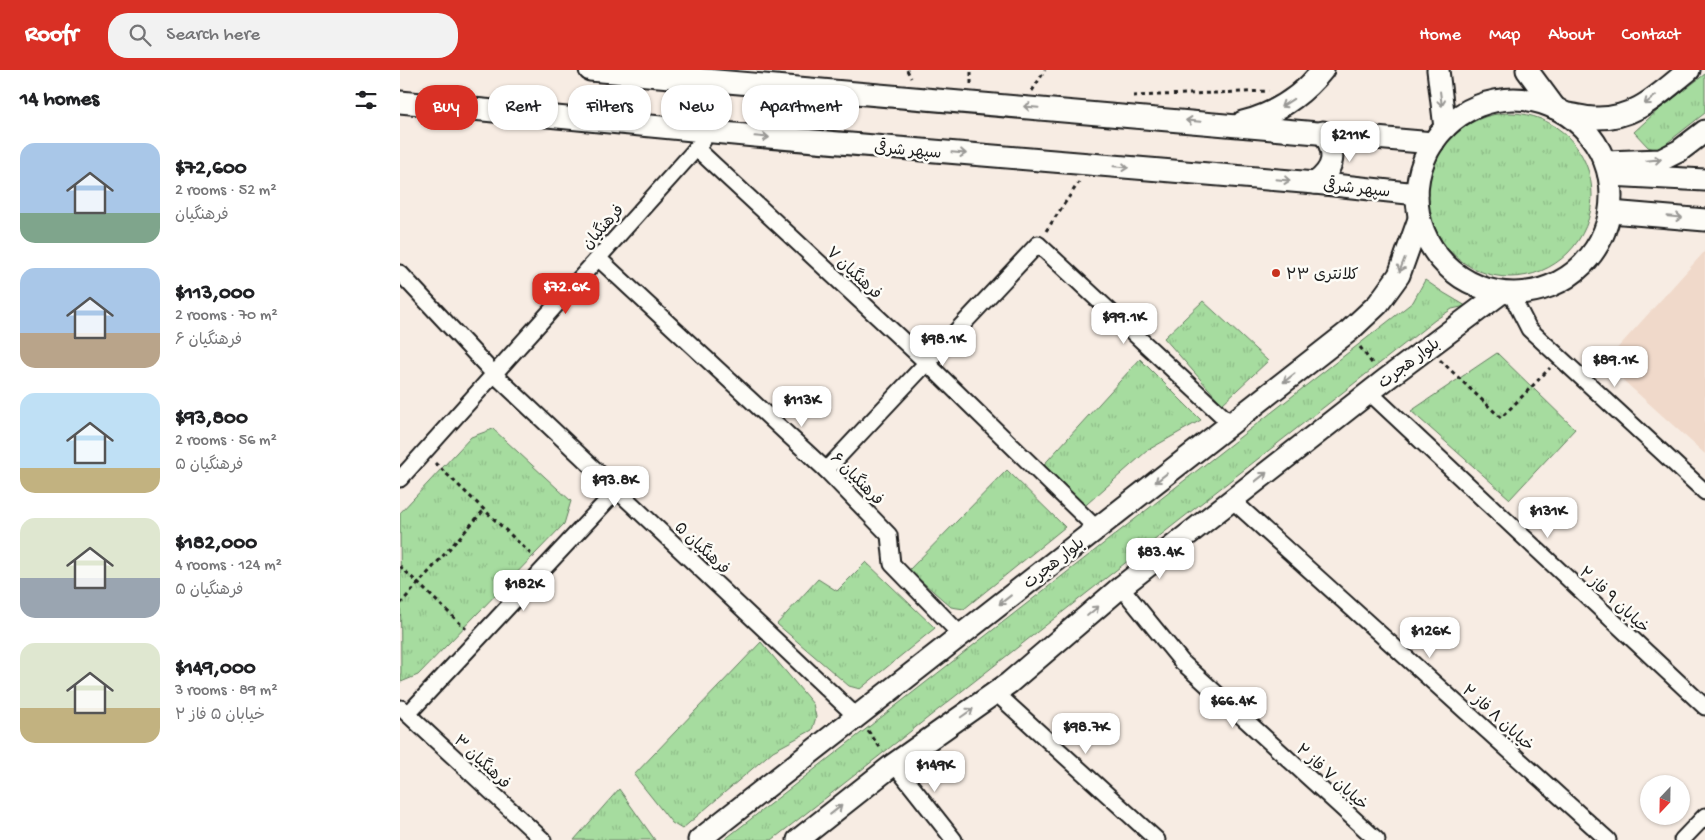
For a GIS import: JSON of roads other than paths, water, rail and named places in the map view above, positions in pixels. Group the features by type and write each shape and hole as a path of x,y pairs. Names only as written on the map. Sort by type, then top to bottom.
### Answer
{"main road":[{"path":"590,70 1323,132 1439,135"},
{"path":"1233,124 1256,118 1277,109 1297,96 1323,70"},
{"path":"1438,70 1439,135"},
{"path":"1527,70 1560,111 1578,123 1599,148 1608,169 1611,212 1602,238 1587,262 1565,280 1539,290 1506,293 1478,287 1458,276 1441,260 1428,241 1419,219 1417,194 1421,167 1439,135 1463,113 1485,104 1508,99 1532,101 1560,111 1593,118 1618,117 1640,108 1689,70"},
{"name":"سپهر شرقی","path":"400,102 711,132 1315,183 1417,194"},
{"path":"1608,169 1661,160 1679,151 1705,131"},
{"path":"1315,183 1325,176 1331,166 1333,154 1330,142 1323,132"},
{"path":"1608,169 1705,180"},
{"path":"1611,212 1705,220"},
{"name":"بلوار هجرت","path":"699,840 1348,332 1378,304 1399,274 1419,219"},
{"name":"بلوار هجرت","path":"798,840 894,764 996,693 1121,587 1427,348 1506,293"}],"street":[{"name":"فرهنگیان","path":"400,479 711,132"},
{"name":"فرهنگیان ۷","path":"696,148 927,363 1096,528"},
{"path":"826,470 1038,244 1231,424"},
{"name":"فرهنگیان ۶","path":"598,258 826,470 889,535 892,564 961,634"},
{"name":"فرهنگیان ۵","path":"400,273 494,374 857,717"},
{"path":"1506,293 1529,329 1705,492"},
{"name":"خیابان ۹ فاز ۲","path":"1378,386 1705,707"},
{"path":"404,711 478,639 618,490"},
{"name":"خیابان ۸ فاز ۲","path":"1232,500 1608,840"},
{"name":"خیابان ۷ فاز ۲","path":"1121,587 1182,662 1377,840"},
{"path":"996,693 1157,840"},
{"name":"فرهنگیان ۳","path":"404,711 543,840"},
{"path":"894,764 954,840"},
{"path":"1682,840 1705,816"}],"place":[{"name":"کلانتری ۲۳","path":"1276,273"}]}
